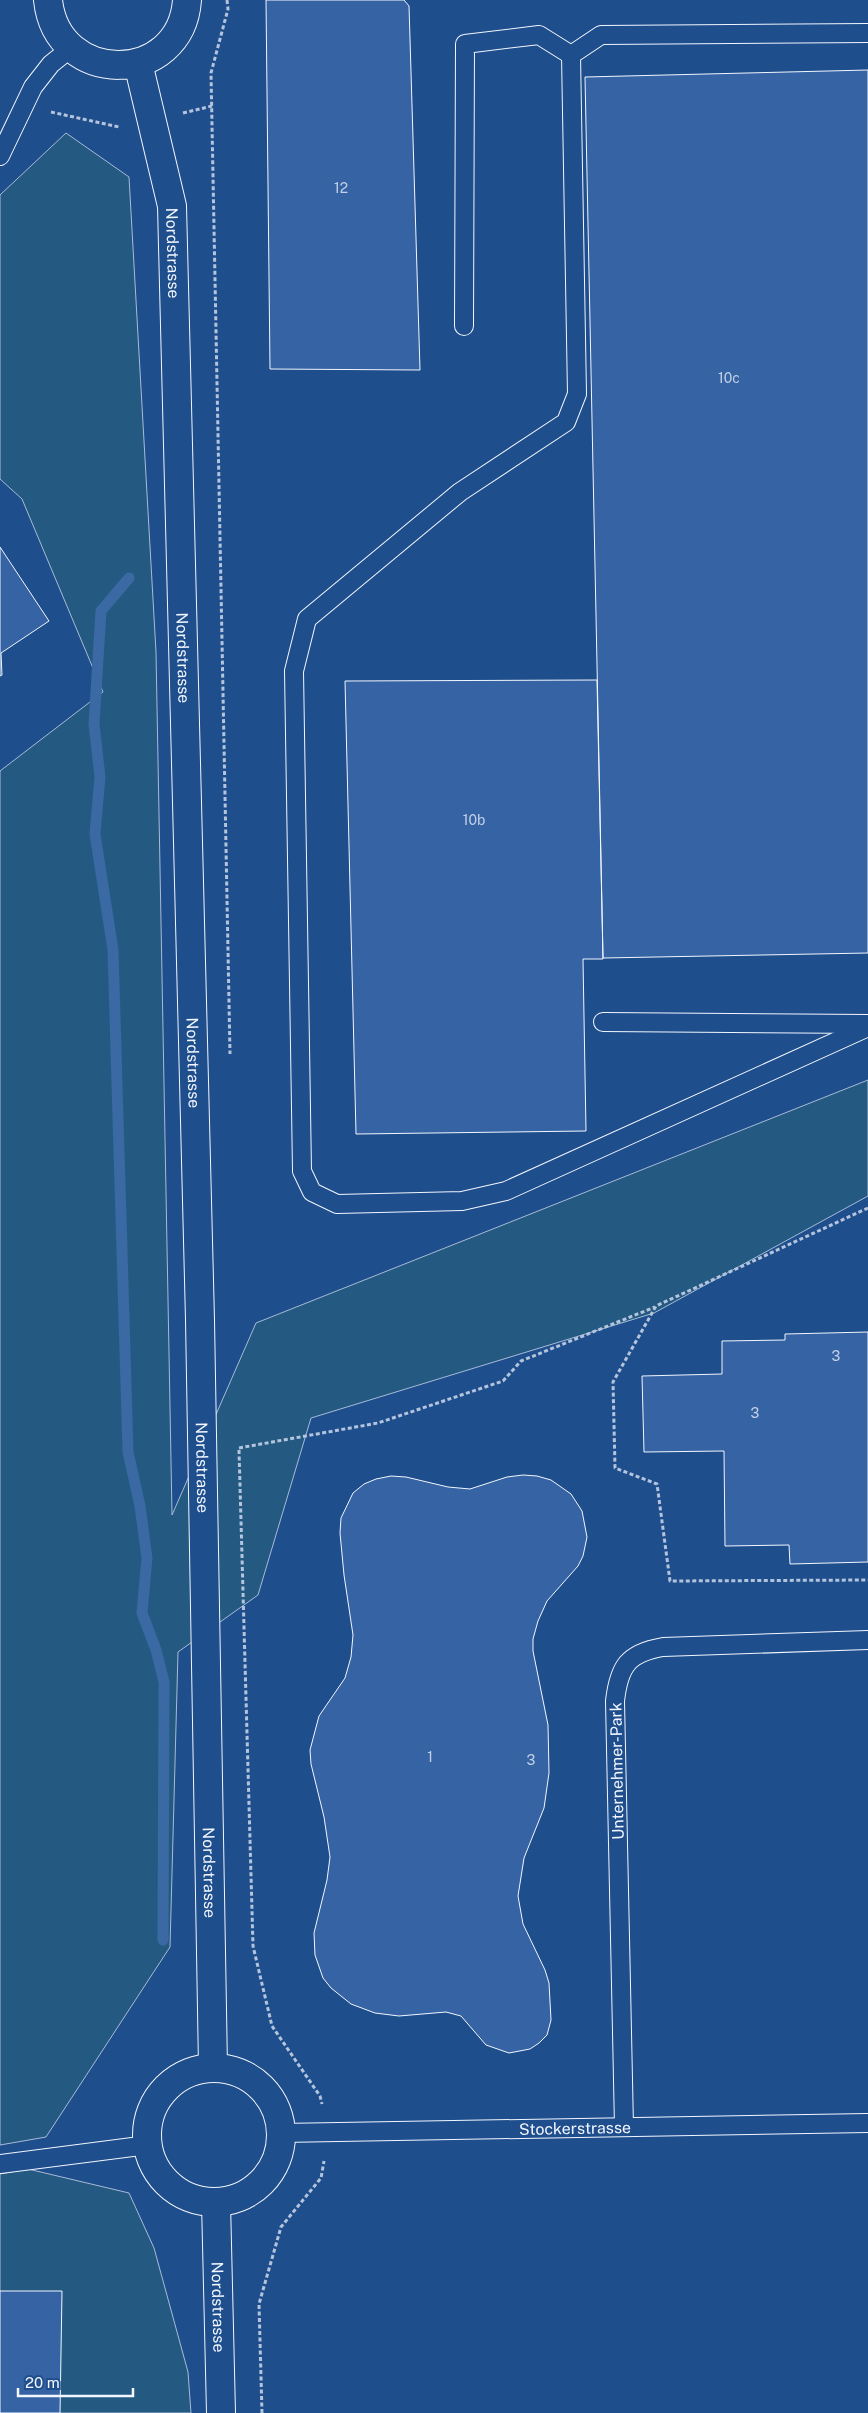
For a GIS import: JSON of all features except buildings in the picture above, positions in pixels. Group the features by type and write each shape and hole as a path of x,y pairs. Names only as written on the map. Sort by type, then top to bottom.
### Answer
{"main road":[{"path":"48,0 49,14 58,34 71,48 94,62 116,66 138,63 160,52 176,35 186,13 187,0"},
{"name":"Nordstrasse","path":"138,63 172,206 200,1320 213,2067"},
{"path":"213,2067 236,2071 257,2083 272,2100 280,2122 281,2133 281,2145 273,2167 259,2185 239,2197 216,2202 197,2200 179,2192 164,2179 153,2164 148,2145 148,2122 156,2101 171,2083 190,2072 213,2067"},
{"name":"Nordstrasse","path":"216,2202 221,2413"}],"lane":[{"path":"571,55 601,35 868,33"},
{"path":"464,326 465,44 539,36 571,55"},
{"path":"0,156 32,87 52,64 71,48"},
{"path":"571,55 577,394 566,422 460,492 307,619 294,671 302,1171 312,1192 337,1204 462,1201 506,1191 868,1025"},
{"path":"603,1022 868,1025"},
{"name":"Unternehmer-Park","path":"624,2127 615,1702 617,1682 623,1668 642,1651 663,1646 868,1640"},
{"name":"Stockerstrasse","path":"281,2133 868,2123"},
{"path":"0,2164 148,2145"}],"path":[{"path":"227,0 228,9 211,72 230,1060"},
{"path":"239,1448 378,1423 503,1381 521,1361 656,1306 868,1208"},
{"path":"656,1306 613,1382 615,1468 657,1484 670,1581 868,1580"},
{"path":"239,1438 253,1946 272,2026 320,2096 329,2132 321,2178 281,2227 259,2304 262,2413"}],"shaded area":[{"path":"66,133 129,177 156,652 172,1515 256,1323 868,1080 868,1196 654,1313 311,1418 258,1595 178,1652 170,1947 46,2137 0,2145 0,771 103,692 22,499 0,479 0,195"},
{"path":"28,2169 129,2193 154,2248 188,2372 191,2413 0,2413 0,2174"}],"waterway":[{"path":"129,578 101,611 94,724 100,777 95,834 113,950 128,1452 140,1506 147,1558 142,1613 156,1650 164,1682 163,1940"}]}
